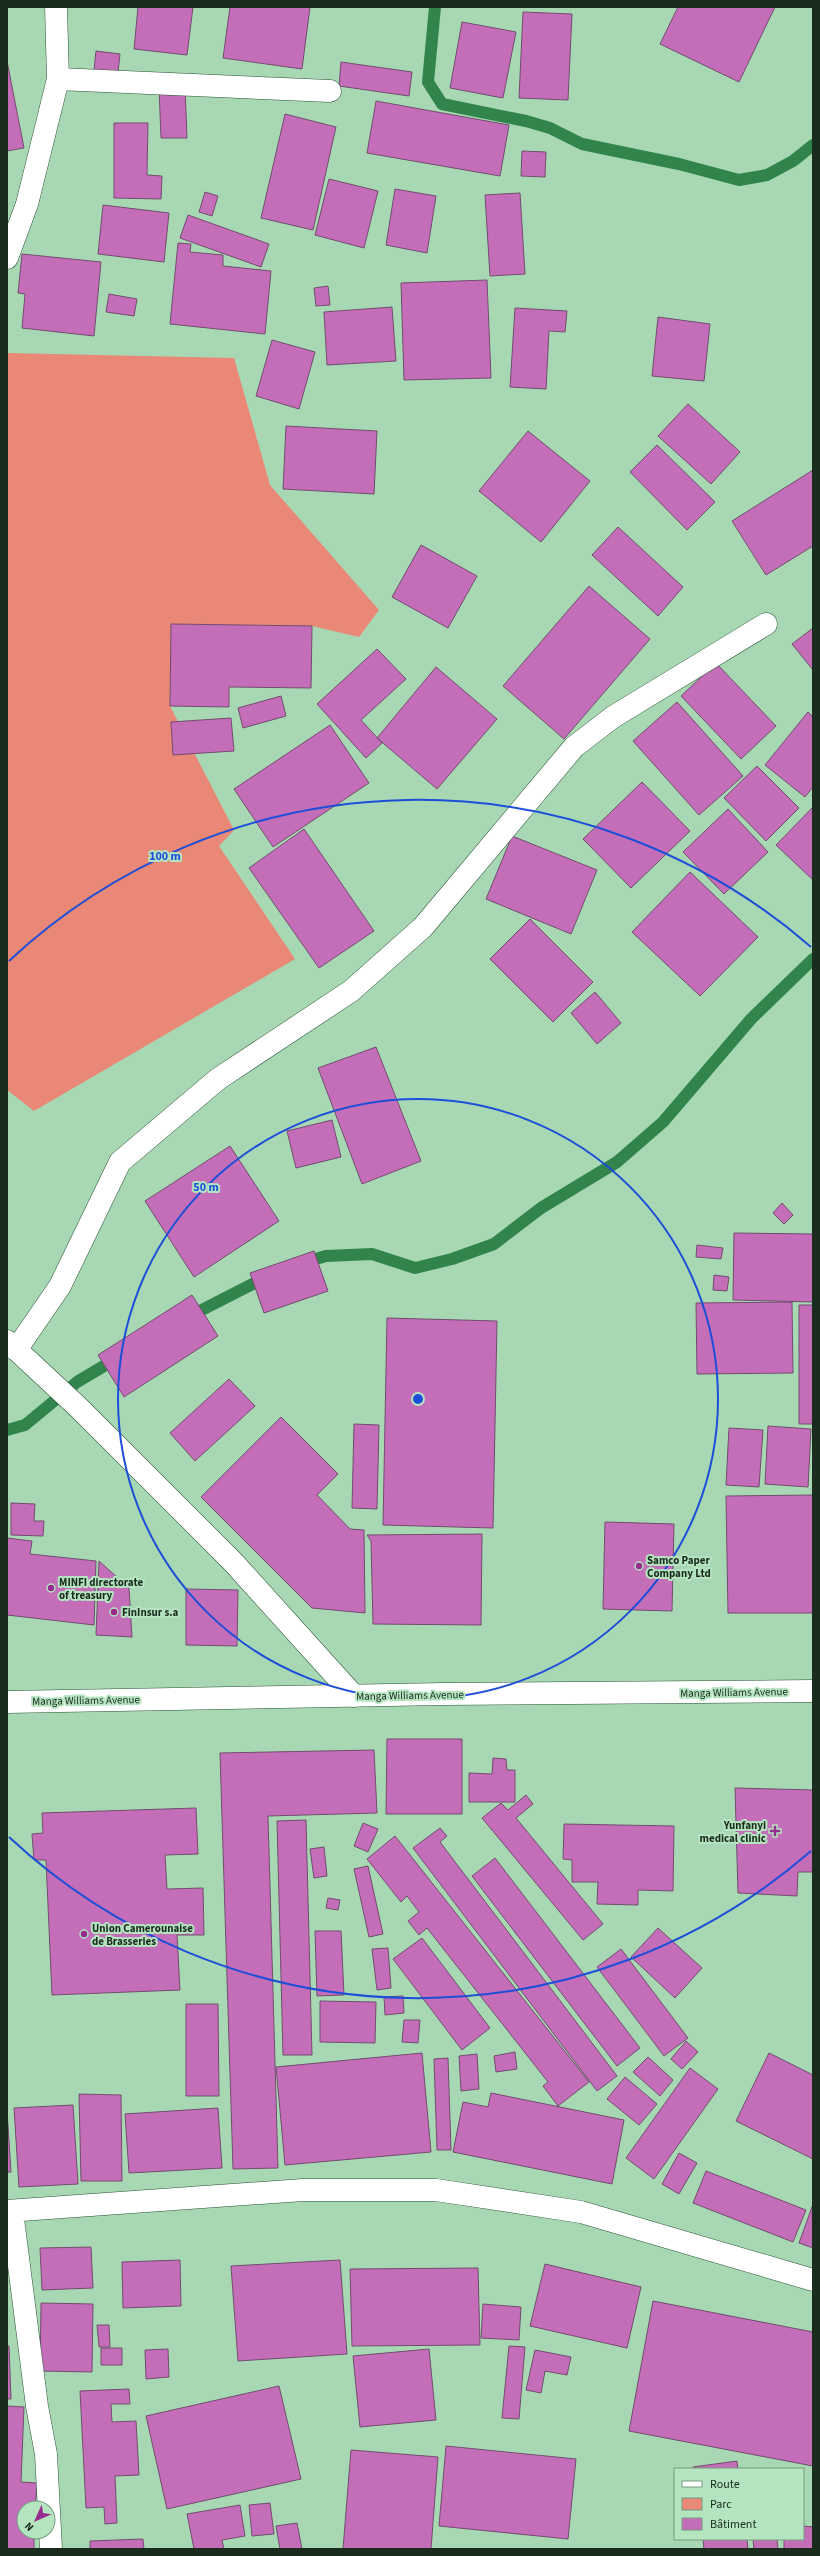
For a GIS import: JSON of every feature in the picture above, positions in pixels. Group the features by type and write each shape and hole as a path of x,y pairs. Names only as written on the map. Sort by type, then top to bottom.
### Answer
{"street":[{"path":"7,258 27,204 58,78 56,7"},
{"path":"58,78 330,91"},
{"path":"354,1696 233,1562 78,1407 11,1345 60,1286 120,1162 218,1079 351,991 423,927 574,747 613,717 766,624"},
{"name":"Manga Williams Avenue","path":"7,1702 354,1696 813,1691"},
{"path":"51,2549 46,2454 37,2406 9,2211 303,2190 436,2190 581,2212 813,2280"}],"green space":[{"path":"7,353 234,358 270,485 379,610 359,637 312,626 171,624 170,706 234,830 219,846 295,959 34,1111 7,1090"}],"building":[{"path":"138,7 193,7 187,55 134,49"},
{"path":"230,7 310,7 302,69 223,58"},
{"path":"678,7 775,7 739,82 660,44"},
{"path":"523,12 572,14 568,100 519,98"},
{"path":"462,22 516,32 503,98 450,88"},
{"path":"96,51 120,54 118,72 94,70"},
{"path":"7,61 24,148 7,151"},
{"path":"341,62 412,72 409,96 339,86"},
{"path":"159,87 185,87 187,138 161,138"},
{"path":"376,101 509,125 500,176 367,153"},
{"path":"285,114 336,127 313,230 261,218"},
{"path":"114,123 148,123 147,175 162,176 161,199 114,198"},
{"path":"522,151 546,152 545,177 521,176"},
{"path":"329,179 378,191 364,248 315,235"},
{"path":"395,189 436,196 427,253 386,245"},
{"path":"205,192 218,196 212,216 199,212"},
{"path":"520,193 525,274 490,276 485,195"},
{"path":"103,205 169,213 164,262 98,254"},
{"path":"188,215 269,244 261,267 180,238"},
{"path":"178,243 191,244 190,252 223,255 223,266 271,271 265,334 170,324"},
{"path":"22,254 101,262 94,336 22,328 25,294 18,293"},
{"path":"487,280 491,378 404,380 401,283"},
{"path":"328,286 330,305 316,306 314,288"},
{"path":"109,294 137,299 134,316 106,312"},
{"path":"392,307 396,361 327,365 324,312"},
{"path":"515,308 567,311 565,332 549,331 546,389 510,387"},
{"path":"658,317 710,324 704,381 652,376"},
{"path":"272,340 315,352 299,409 256,396"},
{"path":"688,404 740,452 711,484 658,436"},
{"path":"286,426 377,431 374,494 283,489"},
{"path":"528,431 590,481 541,542 479,491"},
{"path":"657,445 715,502 687,530 630,472"},
{"path":"813,470 813,546 766,575 732,521"},
{"path":"618,527 683,587 658,616 592,555"},
{"path":"421,545 477,576 448,628 392,597"},
{"path":"589,586 650,639 564,739 503,686"},
{"path":"171,624 312,626 311,688 229,687 229,707 170,706"},
{"path":"813,628 813,670 792,644"},
{"path":"377,649 406,679 361,720 382,743 366,758 317,704"},
{"path":"716,663 776,726 741,759 681,696"},
{"path":"436,667 497,719 437,789 377,738"},
{"path":"281,696 286,716 243,728 238,708"},
{"path":"677,702 743,776 699,815 633,741"},
{"path":"808,712 813,717 813,787 805,797 765,765"},
{"path":"231,718 234,751 173,755 171,722"},
{"path":"330,725 369,783 273,847 234,789"},
{"path":"757,766 799,808 766,841 724,798"},
{"path":"642,782 690,831 631,888 583,839"},
{"path":"813,807 813,880 776,845"},
{"path":"728,809 768,852 724,894 683,852"},
{"path":"304,829 374,931 319,968 249,868"},
{"path":"512,836 597,870 571,934 486,899"},
{"path":"690,872 758,937 700,996 632,932"},
{"path":"530,919 593,982 553,1022 490,959"},
{"path":"595,992 621,1023 597,1044 571,1013"},
{"path":"376,1047 421,1161 362,1184 318,1068"},
{"path":"332,1120 341,1157 296,1168 287,1131"},
{"path":"230,1146 279,1221 194,1277 145,1201"},
{"path":"782,1203 793,1215 784,1224 773,1213"},
{"path":"734,1233 813,1234 813,1302 733,1300"},
{"path":"697,1245 723,1248 721,1259 696,1257"},
{"path":"314,1251 328,1291 264,1313 250,1273"},
{"path":"714,1275 729,1277 727,1291 713,1290"},
{"path":"192,1295 218,1336 124,1397 98,1355"},
{"path":"792,1302 793,1373 697,1374 696,1303"},
{"path":"799,1305 813,1305 813,1424 799,1424"},
{"path":"387,1318 497,1321 493,1528 383,1525"},
{"path":"229,1379 255,1406 195,1461 170,1433"},
{"path":"281,1417 338,1474 317,1495 350,1529 364,1530 365,1613 312,1608 201,1497"},
{"path":"354,1424 379,1425 377,1509 352,1508"},
{"path":"768,1426 811,1429 808,1487 765,1484"},
{"path":"729,1428 763,1430 759,1487 726,1485"},
{"path":"813,1495 813,1613 728,1613 726,1496"},
{"path":"11,1503 35,1504 34,1521 44,1521 43,1536 11,1535"},
{"name":"Samco Paper Company Ltd","path":"605,1522 674,1524 672,1611 603,1609"},
{"path":"482,1534 481,1625 373,1624 371,1541 367,1535"},
{"name":"MINFI directorate of treasury","path":"7,1538 32,1541 30,1554 96,1561 94,1625 7,1615"},
{"name":"FinInsur s.a","path":"99,1561 129,1588 132,1637 96,1635"},
{"path":"186,1589 238,1590 237,1646 186,1645"},
{"path":"387,1739 462,1739 462,1814 386,1814"},
{"path":"374,1750 377,1813 268,1816 278,2168 233,2169 220,1753"},
{"path":"493,1758 506,1759 507,1770 515,1770 515,1802 469,1802 469,1773 492,1774"},
{"name":"Yunfanyi medical clinic","path":"735,1788 813,1790 813,1872 798,1872 797,1896 738,1893"},
{"path":"526,1795 533,1804 516,1818 603,1924 583,1940 482,1818 501,1803 508,1810"},
{"path":"196,1808 198,1854 165,1855 167,1889 203,1888 204,1935 177,1935 180,1990 52,1995 46,1860 34,1860 32,1834 43,1833 42,1813"},
{"path":"306,1820 312,2055 283,2055 277,1821"},
{"path":"363,1823 378,1829 368,1852 354,1846"},
{"path":"564,1824 674,1826 673,1891 638,1890 638,1905 597,1904 598,1882 572,1882 572,1860 563,1859"},
{"path":"440,1828 447,1836 440,1842 617,2076 597,2091 413,1848"},
{"path":"395,1836 589,2082 558,2106 543,2086 548,2082 427,1928 419,1935 408,1921 419,1912 407,1896 401,1902 367,1859"},
{"path":"324,1847 327,1876 314,1878 310,1849"},
{"path":"495,1858 640,2048 617,2066 472,1876"},
{"path":"368,1866 383,1934 369,1937 354,1869"},
{"path":"328,1898 340,1900 338,1910 326,1908"},
{"path":"658,1928 702,1968 675,1998 631,1957"},
{"path":"315,1931 341,1931 344,1995 317,1996"},
{"path":"422,1938 490,2028 462,2050 393,1959"},
{"path":"388,1948 391,1988 377,1990 372,1949"},
{"path":"621,1949 688,2038 664,2056 597,1967"},
{"path":"403,1996 404,2013 385,2015 384,1997"},
{"path":"320,2001 376,2002 375,2043 320,2042"},
{"path":"186,2004 218,2004 219,2096 186,2096"},
{"path":"404,2020 420,2020 418,2043 402,2042"},
{"path":"686,2041 698,2052 682,2069 671,2059"},
{"path":"515,2052 517,2069 496,2072 494,2056"},
{"path":"422,2053 431,2152 285,2165 276,2067"},
{"path":"769,2053 813,2075 813,2159 736,2121"},
{"path":"477,2054 479,2089 461,2091 459,2056"},
{"path":"648,2057 673,2080 660,2096 633,2072"},
{"path":"448,2058 451,2150 437,2150 434,2059"},
{"path":"690,2068 718,2089 654,2179 626,2158"},
{"path":"625,2077 657,2104 639,2125 607,2099"},
{"path":"491,2093 624,2120 612,2184 453,2152 463,2102 488,2107"},
{"path":"79,2094 121,2095 122,2181 81,2181"},
{"path":"73,2105 78,2184 19,2187 14,2108"},
{"path":"218,2108 222,2168 129,2173 125,2114"},
{"path":"7,2110 11,2172 7,2172"},
{"path":"679,2153 697,2163 679,2194 662,2184"},
{"path":"706,2171 806,2210 793,2242 693,2203"},
{"path":"813,2204 813,2248 799,2243"},
{"path":"91,2247 93,2288 42,2290 40,2248"},
{"path":"180,2260 181,2306 123,2308 122,2262"},
{"path":"340,2260 347,2354 238,2361 231,2266"},
{"path":"545,2264 641,2287 627,2348 530,2326"},
{"path":"478,2268 480,2345 352,2346 350,2269"},
{"path":"653,2301 813,2332 813,2466 629,2431"},
{"path":"41,2303 93,2304 92,2372 40,2371"},
{"path":"483,2304 521,2307 519,2340 481,2338"},
{"path":"97,2325 109,2325 110,2347 99,2347"},
{"path":"7,2346 9,2346 11,2399 7,2399"},
{"path":"509,2346 525,2347 519,2419 502,2418"},
{"path":"101,2348 122,2348 122,2365 101,2365"},
{"path":"168,2349 169,2377 146,2379 145,2350"},
{"path":"429,2349 436,2420 360,2427 353,2356"},
{"path":"535,2350 571,2357 567,2375 545,2371 541,2393 526,2390"},
{"path":"279,2386 301,2479 167,2509 146,2416"},
{"path":"129,2389 130,2404 111,2404 112,2422 136,2421 139,2475 115,2476 117,2523 105,2524 104,2507 86,2508 80,2391"},
{"path":"7,2406 24,2407 21,2482 37,2483 36,2500 16,2500 16,2540 34,2540 34,2549 7,2549"},
{"path":"446,2446 576,2459 568,2539 439,2526"},
{"path":"351,2450 438,2457 431,2549 343,2549"},
{"path":"737,2461 738,2468 694,2468"},
{"path":"270,2503 274,2534 252,2536 249,2505"},
{"path":"240,2505 245,2536 222,2540 224,2549 194,2549 187,2514"},
{"path":"297,2523 302,2549 280,2549 276,2526"},
{"path":"804,2526 813,2527 813,2549 784,2549 784,2540 804,2540"},
{"path":"143,2539 144,2549 90,2549 90,2541"},
{"path":"703,2540 747,2540 748,2549 704,2549"},
{"path":"753,2540 777,2540 778,2549 754,2549"}],"waterway":[{"path":"435,7 428,82 442,104 526,121 550,128 582,144 679,164 739,180 767,175 793,161 813,145"},
{"path":"302,1263 326,1256 372,1254 415,1268 452,1259 494,1244 541,1208 617,1162 663,1122 751,1019 813,959"},
{"path":"188,1317 268,1276"},
{"path":"7,1430 25,1425 77,1382 119,1357"}],"place":[{"name":"Samco Paper Company Ltd","path":"639,1566"},
{"name":"MINFI directorate of treasury","path":"51,1588"},
{"name":"FinInsur s.a","path":"114,1612"},
{"name":"Yunfanyi medical clinic","path":"775,1831"},
{"name":"Union Camerounaise de Brasseries","path":"84,1934"}]}
